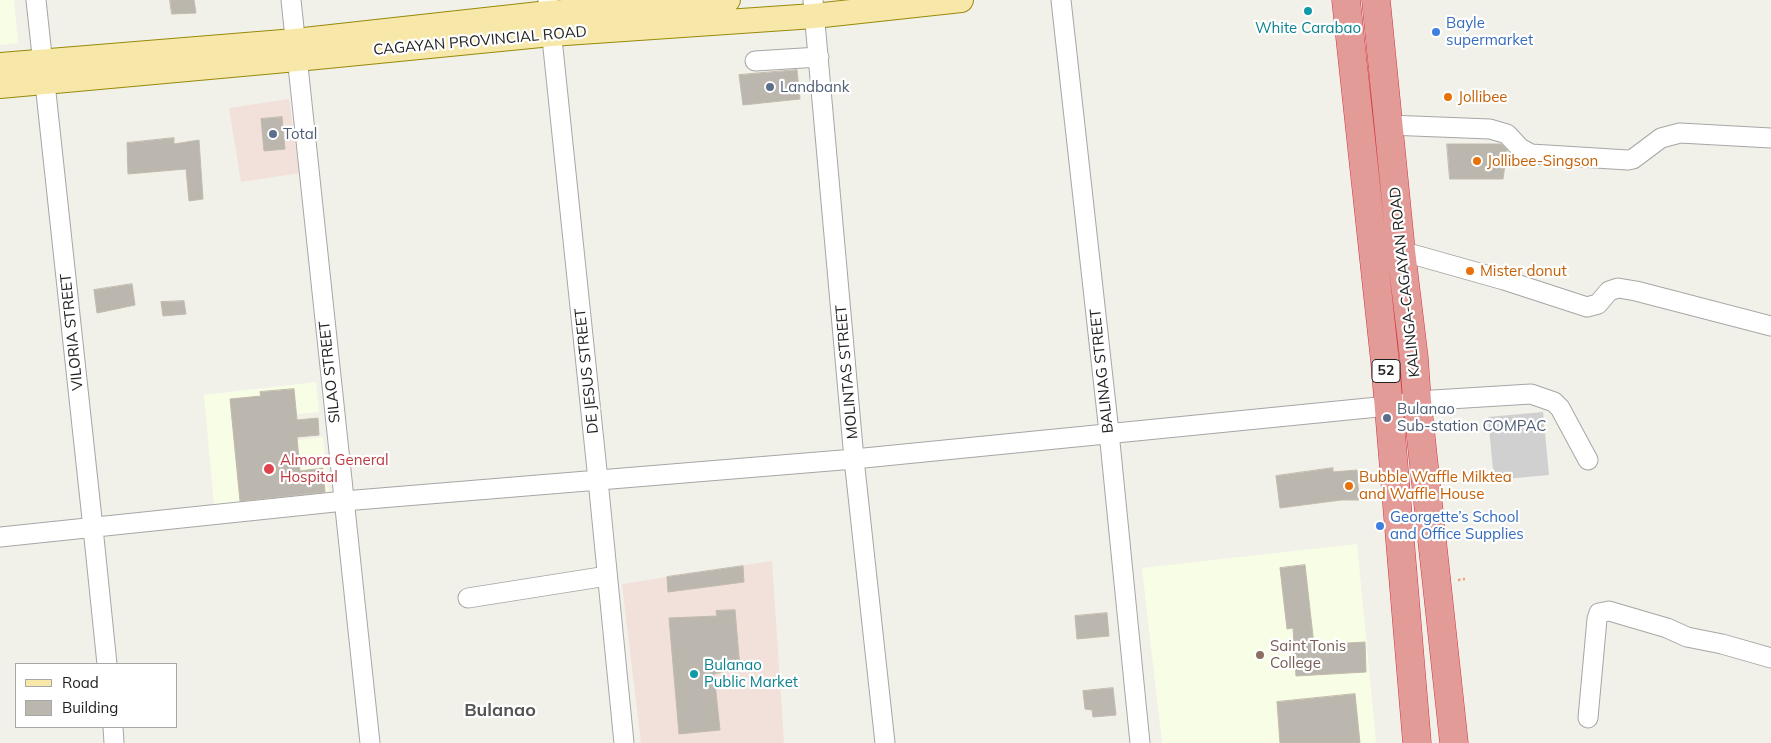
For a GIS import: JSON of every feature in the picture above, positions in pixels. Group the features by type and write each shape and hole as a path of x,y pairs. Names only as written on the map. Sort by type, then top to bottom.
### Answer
{"highway":[{"name":"KALINGA-CAGAYAN ROAD","path":"1346,0 1386,362 1388,406 1418,743"},
{"name":"KALINGA-CAGAYAN ROAD","path":"1376,0 1454,743"}],"main road":[{"name":"CAGAYAN PROVINCIAL ROAD","path":"0,65 44,71 296,50 550,16 728,0"},
{"name":"CAGAYAN PROVINCIAL ROAD","path":"550,16 814,8 961,0"},
{"name":"CAGAYAN PROVINCIAL ROAD","path":"0,86 44,71"}],"street":[{"name":"VILORIA STREET","path":"36,0 94,528 107,663"},
{"name":"SILAO STREET","path":"291,0 370,743"},
{"name":"BALINAG STREET","path":"1061,0 1109,432 1140,743"},
{"name":"MOLINTAS STREET","path":"814,8 854,459 884,743"},
{"name":"DE JESUS STREET","path":"550,16 624,743"},
{"path":"755,61 818,56"},
{"path":"1388,125 1490,128 1507,134 1520,148 1531,154 1628,160 1633,159 1662,138 1680,133 1771,138"},
{"path":"1401,251 1504,280 1578,305 1593,306 1598,304 1609,291 1618,288 1771,326"},
{"path":"0,537 344,502 854,459 1109,432 1388,406 1417,401 1531,394 1545,397 1560,408 1588,460"},
{"path":"468,598 607,576"},
{"path":"1588,718 1597,619 1599,613 1603,611 1667,628 1687,637 1722,644 1771,658"},
{"path":"113,728 114,743"}],"shaded area":[{"path":"0,0 14,0 18,43 0,45"},
{"path":"289,99 300,173 241,182 229,108"},
{"name":"Almora General Hospital","path":"316,382 319,412 263,417 265,444 323,437 329,493 214,505 204,395"},
{"path":"1543,412 1549,475 1494,480 1488,417"},
{"name":"Saint Tonis College","path":"1357,544 1376,743 1162,743 1142,568"},
{"name":"Bulanao Public Market","path":"772,561 784,743 641,743 622,584"}],"building":[{"path":"170,0 194,0 196,13 172,14"},
{"name":"Landbank","path":"797,70 800,99 743,105 739,75"},
{"name":"Total","path":"282,117 285,149 264,151 261,119"},
{"path":"174,138 174,144 199,140 203,199 189,201 186,169 128,174 127,143"},
{"path":"1447,144 1501,144 1507,150 1503,179 1450,179"},
{"path":"132,284 135,305 97,313 94,290"},
{"path":"184,301 186,314 163,316 161,302"},
{"path":"294,389 297,420 318,418 319,435 297,437 300,471 323,468 325,492 240,501 230,399 261,396 260,392"},
{"path":"1333,468 1333,472 1357,470 1359,500 1341,500 1280,508 1276,476"},
{"path":"1305,565 1314,645 1365,642 1366,672 1296,676 1293,628 1287,629 1280,568"},
{"path":"743,566 744,582 668,592 667,577"},
{"name":"Bulanao Public Market","path":"735,610 740,668 714,674 720,730 679,734 669,618 717,616 716,611"},
{"path":"1107,613 1109,636 1077,639 1075,616"},
{"path":"1113,688 1116,715 1093,717 1092,710 1085,709 1083,691"},
{"path":"1355,694 1360,743 1280,743 1277,702"}],"place":[{"name":"White Carabao","path":"1308,11"},
{"name":"Bayle supermarket","path":"1436,32"},
{"name":"Landbank","path":"770,87"},
{"name":"Jollibee","path":"1448,97"},
{"name":"Total","path":"273,134"},
{"name":"Jollibee-Singson","path":"1477,161"},
{"name":"Mister donut","path":"1470,271"},
{"name":"Bulanao Sub-station COMPAC","path":"1387,418"},
{"name":"Almora General Hospital","path":"269,469"},
{"name":"Bubble Waffle Milktea and Waffle House","path":"1349,486"},
{"name":"Georgette’s School and Office Supplies","path":"1380,526"},
{"name":"Saint Tonis College","path":"1260,655"},
{"name":"Bulanao Public Market","path":"694,674"}],"district":[{"name":"Bulanao","path":"500,711"}]}
